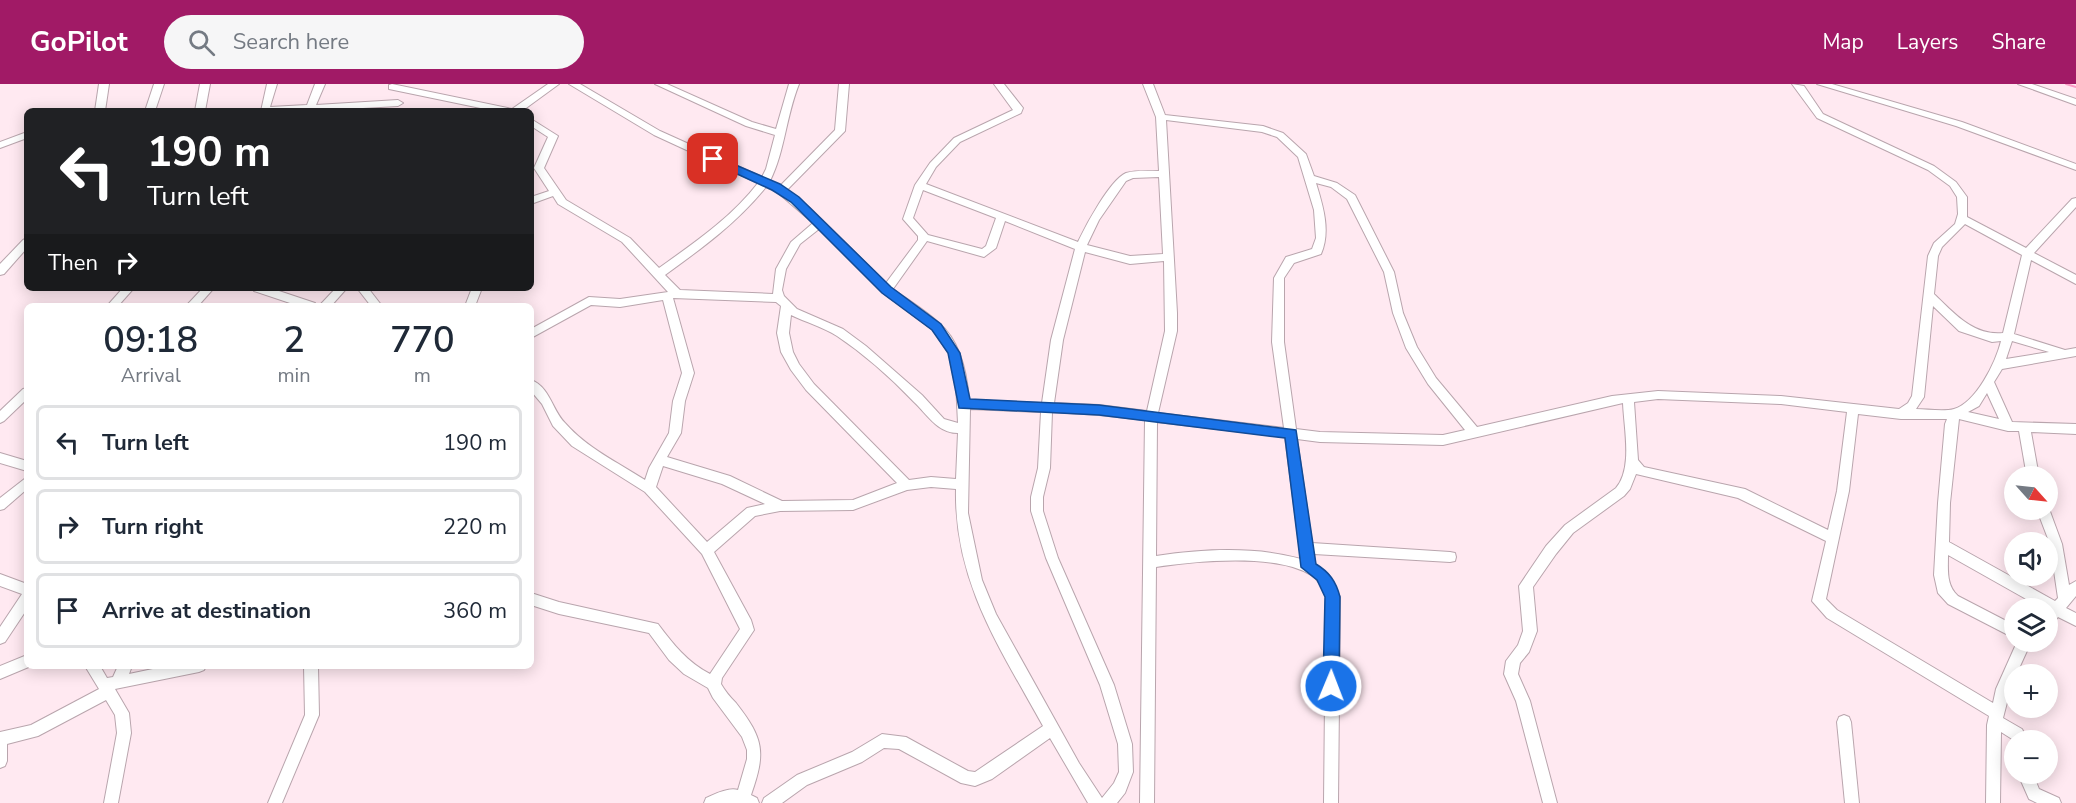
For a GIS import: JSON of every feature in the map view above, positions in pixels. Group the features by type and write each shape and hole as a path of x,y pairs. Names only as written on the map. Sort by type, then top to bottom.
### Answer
{"street":[{"path":"100,108 104,84"},
{"path":"151,108 159,84"},
{"path":"201,108 205,84"},
{"path":"266,108 272,84"},
{"path":"320,84 310,108 400,107 392,86"},
{"path":"520,108 554,84"},
{"path":"579,86 598,84"},
{"path":"660,84 749,124 779,133"},
{"path":"660,273 728,220 765,182 771,170 784,107 794,84"},
{"path":"781,190 840,131 844,84"},
{"path":"999,84 1018,111 957,140 933,165 920,185 908,219 924,237 984,253 991,248 1001,218"},
{"path":"1147,803 1151,418 1171,331 1170,257 1161,117 1148,84"},
{"path":"1797,84 1806,93 1810,106 1820,116 1943,174 1962,197 1962,218 1955,231 1938,245 1933,256 1918,397 1912,406 1901,414"},
{"path":"1822,84 1959,124 2076,167"},
{"path":"2023,84 2076,102"},
{"path":"392,86 471,107"},
{"path":"579,86 657,133 781,190 886,290 937,327 954,353 964,404 961,484 966,541 982,602 1052,728 1097,803"},
{"path":"1161,117 1272,131 1300,152 1309,178 1319,210 1320,246 1317,251 1294,256 1279,278 1278,342 1309,567"},
{"path":"534,124 553,136 540,168 555,192 569,208 626,240 660,273 672,295 688,373 675,433 652,474 649,488"},
{"path":"0,132 2,144 24,136"},
{"path":"1108,803 1120,788 1126,772 1125,744 1107,685 1052,558 1037,511 1039,486 1044,468 1047,408 1057,340 1081,247 1094,219 1123,179 1131,175 1164,174"},
{"path":"1309,178 1334,185 1351,197 1389,272 1398,313 1419,362 1474,434"},
{"path":"920,185 1081,247 1130,260 1170,257"},
{"path":"534,200 555,192"},
{"path":"2004,627 1953,600 1945,593 1941,575 1950,432 1955,414 1974,403 1998,364 2008,336 2028,253 2076,201"},
{"path":"1962,218 2076,280"},
{"path":"819,224 796,242 782,269 777,290 782,302 783,333 787,352 810,387 906,485"},
{"path":"886,290 924,237"},
{"path":"0,271 24,245"},
{"path":"115,303 126,291"},
{"path":"194,303 206,291"},
{"path":"267,291 301,303"},
{"path":"327,303 339,291"},
{"path":"364,291 374,303"},
{"path":"534,332 584,302 620,303 672,295 782,302 844,336 918,398 940,422 953,428 963,428"},
{"path":"1930,296 1963,328 1992,338 2008,336 2061,352"},
{"path":"1998,364 2061,352 2076,352"},
{"path":"1988,382 2008,426"},
{"path":"534,387 547,401 557,423 576,443 649,488 707,550 747,630 716,676 714,684"},
{"path":"0,418 24,395"},
{"path":"964,404 1099,410 1291,434 1443,440 1555,413 1628,398 1658,395 1722,396 1853,407 1901,414 1955,414 2024,428 2076,429"},
{"path":"1550,803 1523,701 1511,674 1513,661 1524,648 1530,631 1526,586 1569,529 1620,492 1626,485 1633,464 1628,398"},
{"path":"1853,407 1843,491 1819,601 1823,607 1996,717 2012,730"},
{"path":"2024,428 2031,466"},
{"path":"0,458 24,465"},
{"path":"660,460 726,480 780,506"},
{"path":"1633,464 1646,473 1741,493 1832,538"},
{"path":"707,550 751,512 780,506 853,505 906,485 931,482 961,484"},
{"path":"0,505 24,485"},
{"path":"2047,520 2056,544 2065,600"},
{"path":"1942,545 2025,598"},
{"path":"1306,548 1450,557"},
{"path":"1149,562 1190,556 1290,561 1309,567 1322,576 1333,597 1331,803"},
{"path":"0,580 24,589"},
{"path":"2058,608 2076,587"},
{"path":"534,599 559,608 653,628 674,656 689,670 714,684 751,735 756,749 747,800 734,796 711,803"},
{"path":"0,638 24,602"},
{"path":"2058,616 2076,620"},
{"path":"1993,803 1991,768 1996,717 2003,689 2020,652"},
{"path":"0,673 24,662"},
{"path":"95,669 110,686 122,712 124,733 111,803"},
{"path":"110,686 123,669"},
{"path":"0,739 33,731 110,686 186,669"},
{"path":"275,803 312,715 311,669"},
{"path":"1844,722 1852,803"},
{"path":"769,803 802,780 857,757 882,741 901,742 966,778 975,779 987,774 1052,728"},
{"path":"0,744 0,761"},
{"path":"2030,784 2034,794 2054,803"}],"waterway":[{"path":"2066,84 2076,87"}],"route":[{"path":"713,159 776,187 795,200 886,290 937,327 954,353 962,382 964,404 1099,410 1291,434 1309,567 1327,582 1333,597 1331,686"}]}
